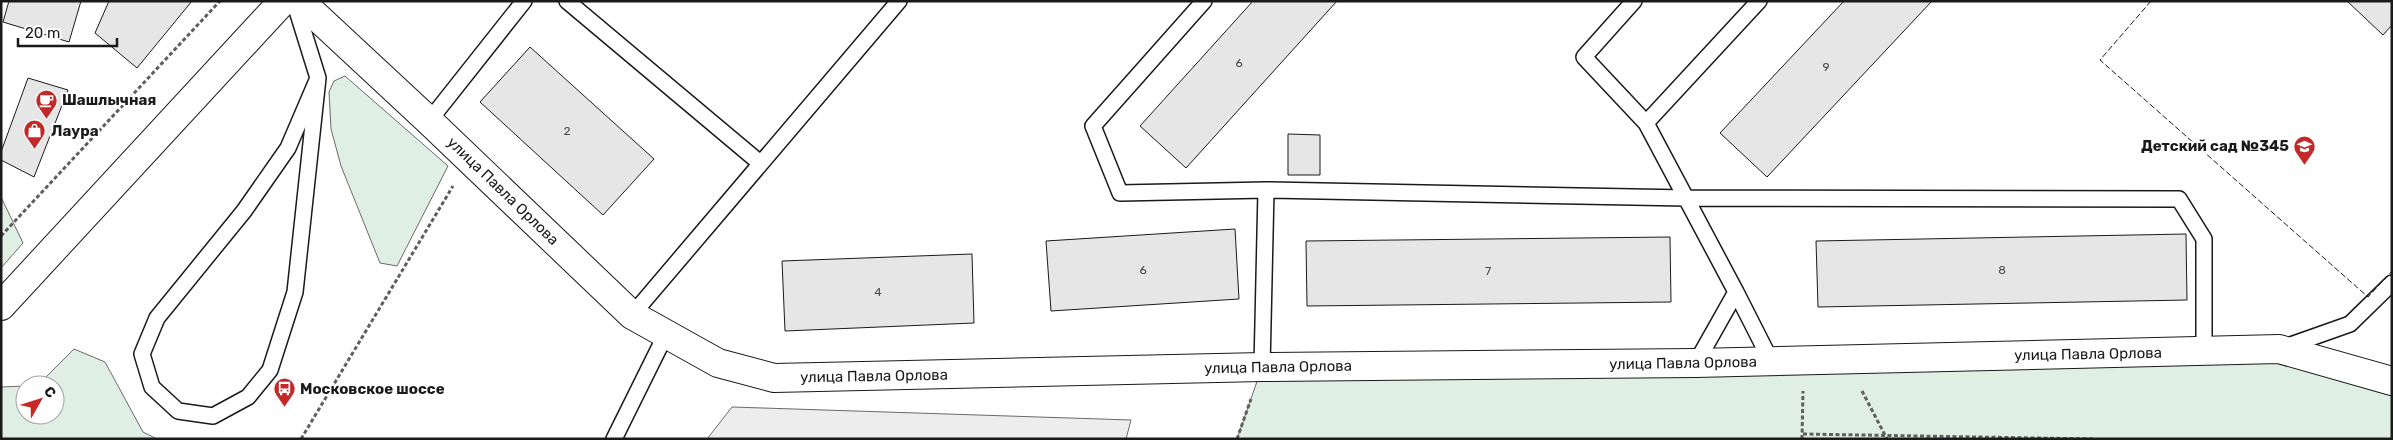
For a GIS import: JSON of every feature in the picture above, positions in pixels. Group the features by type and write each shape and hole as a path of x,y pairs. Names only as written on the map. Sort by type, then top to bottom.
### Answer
{"street":[{"path":"1,306 283,1"},
{"name":"улица Павла Орлова","path":"300,1 632,315 718,363 774,378 1262,367 1771,362 2279,349 2392,381"}],"lane":[{"path":"294,1 318,78 295,292 270,370 248,397 213,416 178,411 152,387 142,354 158,318 244,211 288,148 318,78"},
{"path":"429,121 524,1"},
{"path":"567,1 760,163"},
{"path":"632,315 899,1"},
{"path":"1204,1 1092,126 1120,193 1266,190 1687,198 2179,199 2204,239 2204,351"},
{"path":"1634,1 1584,57 1646,123 1687,198 1771,362"},
{"path":"1646,123 1758,1"},
{"path":"1262,367 1266,190"},
{"path":"2279,349 2350,324 2392,282"},
{"path":"1696,363 1736,292"},
{"path":"614,439 666,334"}],"path":[{"path":"1,236 220,1"},
{"path":"301,439 454,184"},
{"path":"1845,359 1886,437"},
{"path":"1803,360 1803,437 2093,439"},
{"path":"1237,439 1262,367"}],"green space":[{"path":"345,76 448,166 397,266 380,263 341,166 331,129 329,92 334,81"},
{"path":"1,197 23,243 1,268"},
{"path":"74,349 105,362 143,432 157,439 1,439 1,387 15,386 15,425 65,425 65,375 48,375"},
{"path":"2279,349 2392,381 2392,439 1237,439 1262,367"}],"shaded area":[{"path":"732,407 1131,420 1126,439 707,439"}],"building":[{"path":"9,1 81,1 69,42 3,22"},
{"path":"109,1 192,1 137,68 95,33"},
{"path":"1253,1 1337,1 1186,168 1140,126"},
{"path":"1844,1 1932,1 1767,177 1720,133"},
{"path":"2347,1 2392,1 2392,25 2383,35"},
{"path":"530,47 654,159 603,215 480,102"},
{"path":"28,78 68,90 34,177 1,160 1,152"},
{"path":"1288,134 1320,135 1320,175 1288,175"},
{"path":"1235,229 1239,299 1051,311 1046,241"},
{"path":"2186,234 2187,300 1818,307 1816,241"},
{"path":"1670,237 1671,302 1307,306 1306,241"},
{"path":"972,254 974,323 785,331 782,261"}],"fence":[{"path":"2151,1 2100,60 2368,297 2392,271"}],"place":[{"name":"Шашлычная","path":"46,119"},
{"name":"Лаура","path":"35,150"},
{"name":"Детский сад №345","path":"2305,165"},
{"name":"Московское шоссе","path":"284,408"}]}
